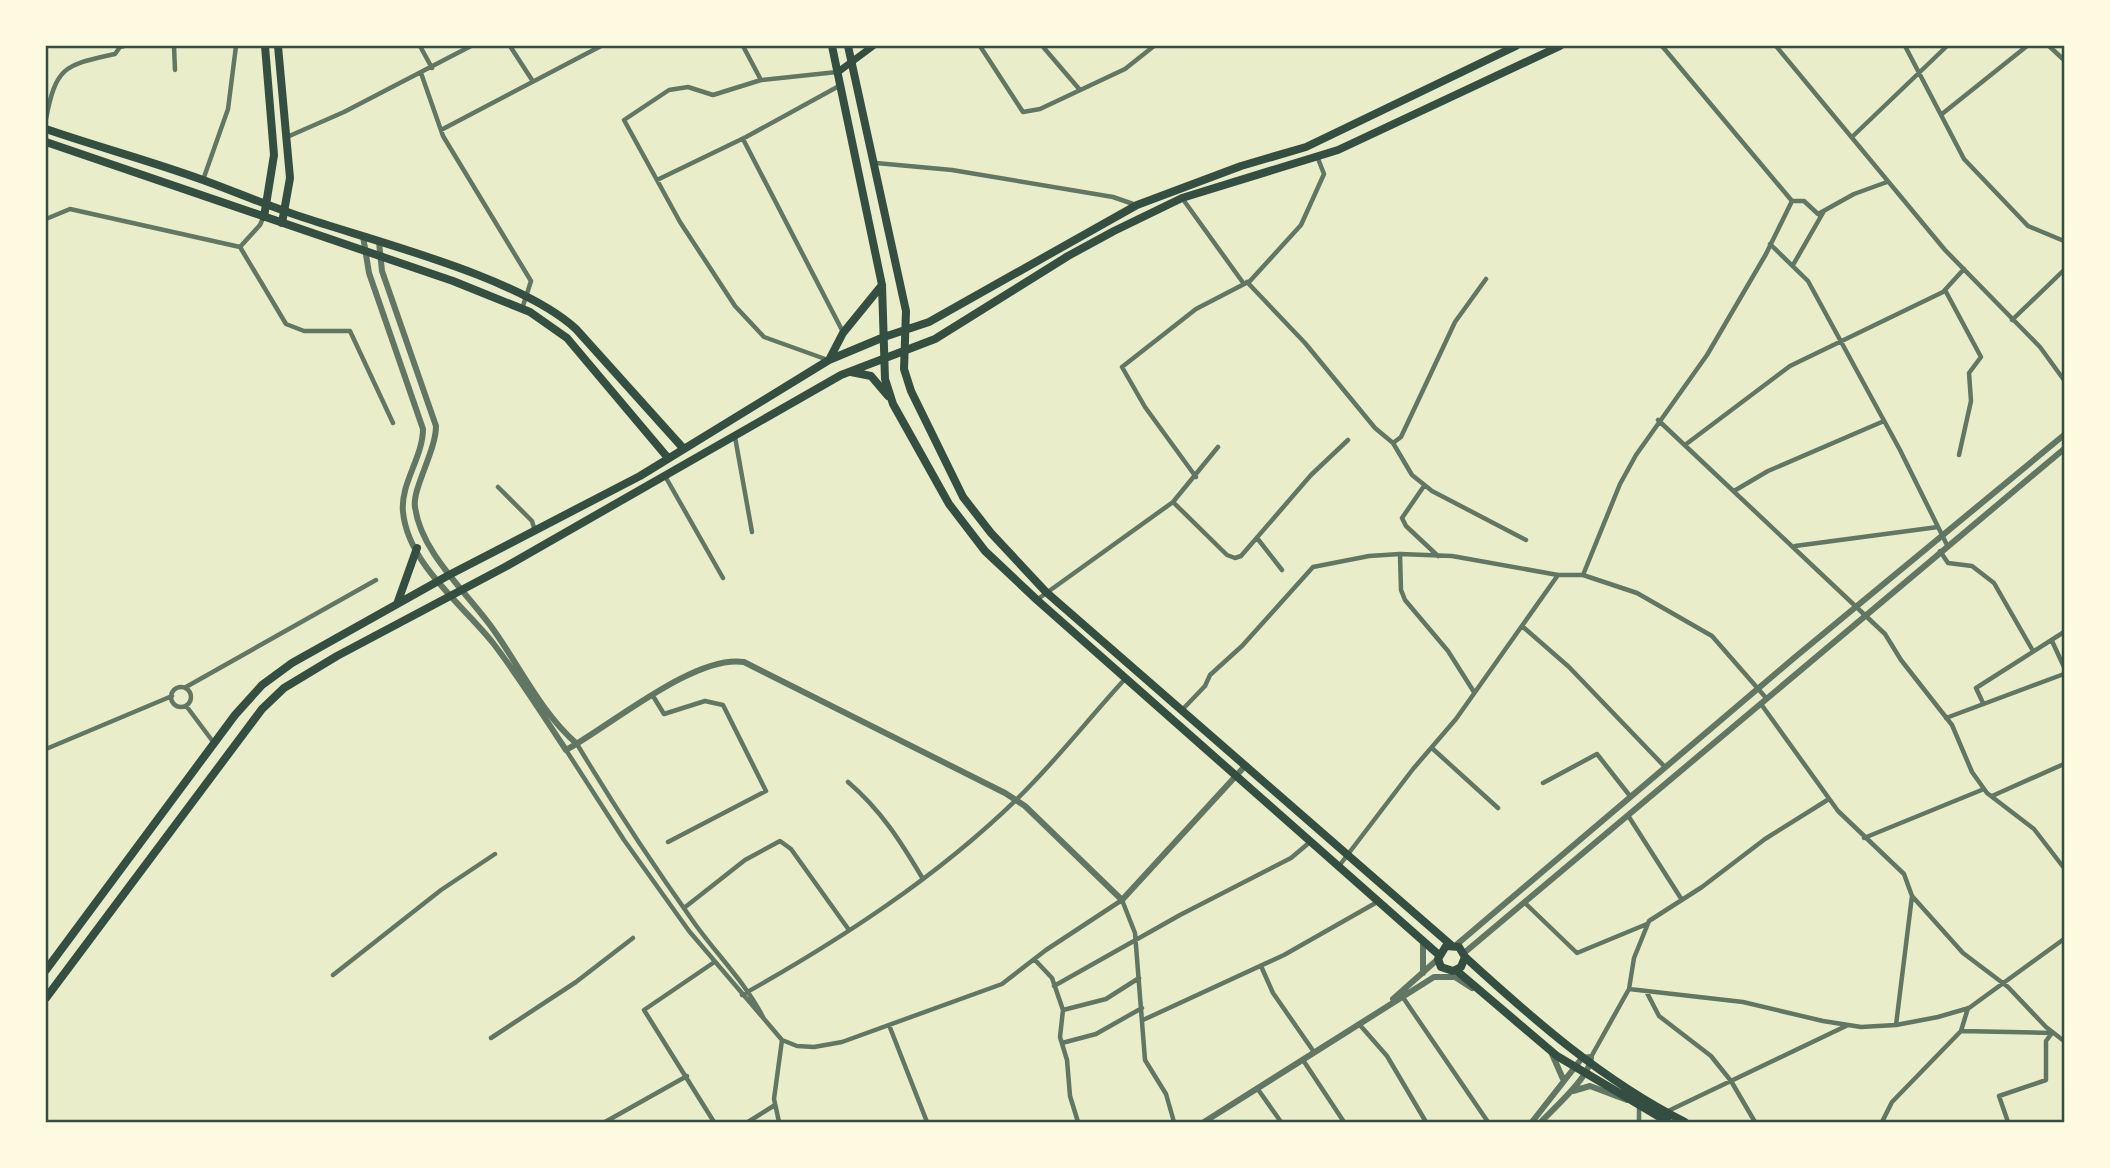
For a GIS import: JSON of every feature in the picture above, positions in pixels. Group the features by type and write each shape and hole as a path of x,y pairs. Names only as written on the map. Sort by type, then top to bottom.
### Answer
{"main road":[{"path":"264,46 274,155 264,217"},
{"path":"278,46 290,178 282,223"},
{"path":"832,46 882,285 885,379 893,404"},
{"path":"848,46 907,313 904,369 911,391 963,497 991,533 1046,592 1464,955 1588,1060 1668,1122"},
{"path":"838,72 873,46"},
{"path":"46,970 214,743 250,697 274,675 436,582 535,533 668,458 829,360 884,337 929,323 1137,205 1229,170 1306,147 1516,46"},
{"path":"46,998 273,697 315,668 461,590 849,371 935,339 1068,256 1182,198 1338,150 1560,46"},
{"path":"46,130 363,236 553,310 576,329 683,448"},
{"path":"46,142 378,255 547,321 567,338 668,458"},
{"path":"1125,212 1130,224"},
{"path":"829,360 843,333 882,285"},
{"path":"849,371 871,376 893,404 949,504 985,551 1235,777 1422,938 1439,957 1445,970 1457,971 1547,1047 1585,1074 1627,1100 1666,1112 1685,1122"},
{"path":"397,604 418,548"},
{"path":"1439,957 1444,948 1453,945"},
{"path":"1457,971 1463,965 1464,955"}],"street":[{"path":"46,119 55,86 65,69 75,63 115,54 124,46"},
{"path":"174,46 175,70"},
{"path":"202,180 228,109 236,46"},
{"path":"421,46 432,68"},
{"path":"287,137 432,68 471,46"},
{"path":"510,46 532,80"},
{"path":"441,130 601,46"},
{"path":"743,46 761,80"},
{"path":"980,46 1024,112 1040,109 1125,69 1154,46"},
{"path":"1662,46 1792,201"},
{"path":"1776,46 1888,182 1964,269 2040,347 2064,380"},
{"path":"1905,46 1917,74 1942,114 1946,127 1964,159 2028,226 2064,241"},
{"path":"1852,137 1947,46"},
{"path":"1942,114 2027,46"},
{"path":"2049,46 2064,60"},
{"path":"1044,48 1080,90"},
{"path":"829,360 764,338 735,306 657,180 624,120 669,90 688,87 713,95 761,80 838,72"},
{"path":"421,73 441,130 466,177 524,264 531,281 522,309"},
{"path":"657,180 743,139 841,85"},
{"path":"743,139 843,333"},
{"path":"1196,477 1145,407 1122,367 1196,310 1246,283 1301,225 1324,174 1317,156"},
{"path":"876,163 952,170 1113,197 1137,205"},
{"path":"1792,201 1804,201 1818,214 1854,194 1888,182"},
{"path":"1182,198 1246,283 1305,343 1375,428 1393,443 1412,475 1425,485 1526,540"},
{"path":"1583,575 1620,484 1658,420 1683,393 1792,201"},
{"path":"46,219 70,209 240,247 286,324 304,331 350,331 393,423"},
{"path":"1793,265 1824,211"},
{"path":"240,247 264,217"},
{"path":"363,236 363,251 423,429 421,449 403,502 405,520 418,548 436,582 494,645 643,868 713,963 782,1040 797,1046 814,1047 872,1033 1002,985 1122,900 1245,766"},
{"path":"379,242 378,255 434,412 436,436 414,504 421,527 449,575 488,622 567,735 577,744 633,838 714,950 750,991 768,1026"},
{"path":"1770,244 1808,281 1947,545"},
{"path":"1685,445 1790,366 1945,290 1964,269"},
{"path":"2012,320 2064,270"},
{"path":"1393,443 1401,437 1455,322 1486,279"},
{"path":"1945,290 1981,357 1969,373 1971,401 1959,455"},
{"path":"1658,420 1885,634 1901,660 1946,718 1984,789 2034,829 2064,868"},
{"path":"1734,491 1768,471 1884,421"},
{"path":"735,435 752,532"},
{"path":"1453,945 1483,924 1756,689 2064,435"},
{"path":"1173,502 1234,558 1241,556 1311,475 1348,440"},
{"path":"1037,600 1173,502 1218,447"},
{"path":"1464,955 1474,942 1525,904 1940,550 2064,449"},
{"path":"665,476 723,578"},
{"path":"1425,485 1402,519 1406,526 1439,556"},
{"path":"498,487 532,521 535,533"},
{"path":"1794,547 1938,527"},
{"path":"1257,538 1282,570"},
{"path":"1940,550 1948,563 1972,566 1994,583 2034,651"},
{"path":"1400,554 1401,590 1405,600 1448,651 1474,692"},
{"path":"1181,710 1205,686 1210,675 1242,646 1313,567 1369,556 1452,556 1558,575 1583,575 1637,593 1712,636 1756,689 1829,799 1864,838 1904,874 1912,895 1963,953 2003,984 2064,1041"},
{"path":"1339,866 1413,769 1433,748 1558,575"},
{"path":"187,707 177,707 172,696 174,690 186,687 376,580"},
{"path":"1522,626 1569,667 1665,767"},
{"path":"1983,703 1976,688 2064,632"},
{"path":"2052,641 2064,667"},
{"path":"566,750 702,668 725,661 744,662 1016,800 1122,900 1136,939 1145,1060 1166,1094 1174,1122"},
{"path":"1946,718 2064,674"},
{"path":"742,996 849,930 923,879 1016,800 1125,679"},
{"path":"186,687 190,693 187,707 214,743"},
{"path":"46,749 172,696"},
{"path":"653,696 664,714 705,701 723,705 766,791 668,842"},
{"path":"1433,748 1498,808"},
{"path":"1543,783 1597,754 1630,796"},
{"path":"1992,796 2064,764"},
{"path":"848,782 871,802 895,831 923,879"},
{"path":"1864,838 1984,789"},
{"path":"1525,904 1577,953 1647,923 1765,839 1829,799"},
{"path":"1629,817 1682,900"},
{"path":"684,908 746,860 780,841 792,849 849,930"},
{"path":"1054,986 1136,939 1292,858 1310,842"},
{"path":"333,975 441,890 495,854"},
{"path":"1896,1025 1912,895"},
{"path":"1143,1020 1261,966 1379,901"},
{"path":"1541,1122 1585,1074 1588,1060 1629,989 1634,958 1647,923"},
{"path":"491,1038 576,982 633,938"},
{"path":"1422,938 1425,949 1423,973"},
{"path":"1629,989 1743,1002 1849,1025 1896,1025 1969,1008 2064,939"},
{"path":"1402,995 1439,957"},
{"path":"1035,960 1052,978 1063,1010 1062,1043 1067,1059 1070,1096 1078,1122"},
{"path":"713,963 644,1010 714,1122"},
{"path":"1261,966 1273,993 1314,1052"},
{"path":"1204,1122 1434,977 1455,977 1500,1006"},
{"path":"1063,1010 1107,999 1139,978"},
{"path":"1645,991 1659,1016 1711,1056 1731,1081 1755,1122"},
{"path":"1402,995 1488,1122"},
{"path":"1062,1043 1096,1034 1142,1008"},
{"path":"1882,1122 1892,1102 1961,1031 1969,1008"},
{"path":"1358,1024 1387,1056 1426,1122"},
{"path":"889,1025 927,1122"},
{"path":"1666,1112 1849,1025"},
{"path":"1961,1031 2053,1033"},
{"path":"2008,1122 1999,1096 2046,1080 2046,1041 2053,1033"},
{"path":"779,1122 775,1105 782,1040"},
{"path":"1547,1047 1563,1073 1563,1081"},
{"path":"1303,1059 1344,1122"},
{"path":"1532,1122 1574,1067 1588,1060"},
{"path":"605,1122 687,1076"},
{"path":"1568,1093 1590,1086 1627,1100"},
{"path":"1257,1088 1281,1122"},
{"path":"1639,1122 1641,1103"},
{"path":"748,1122 775,1105"}]}
